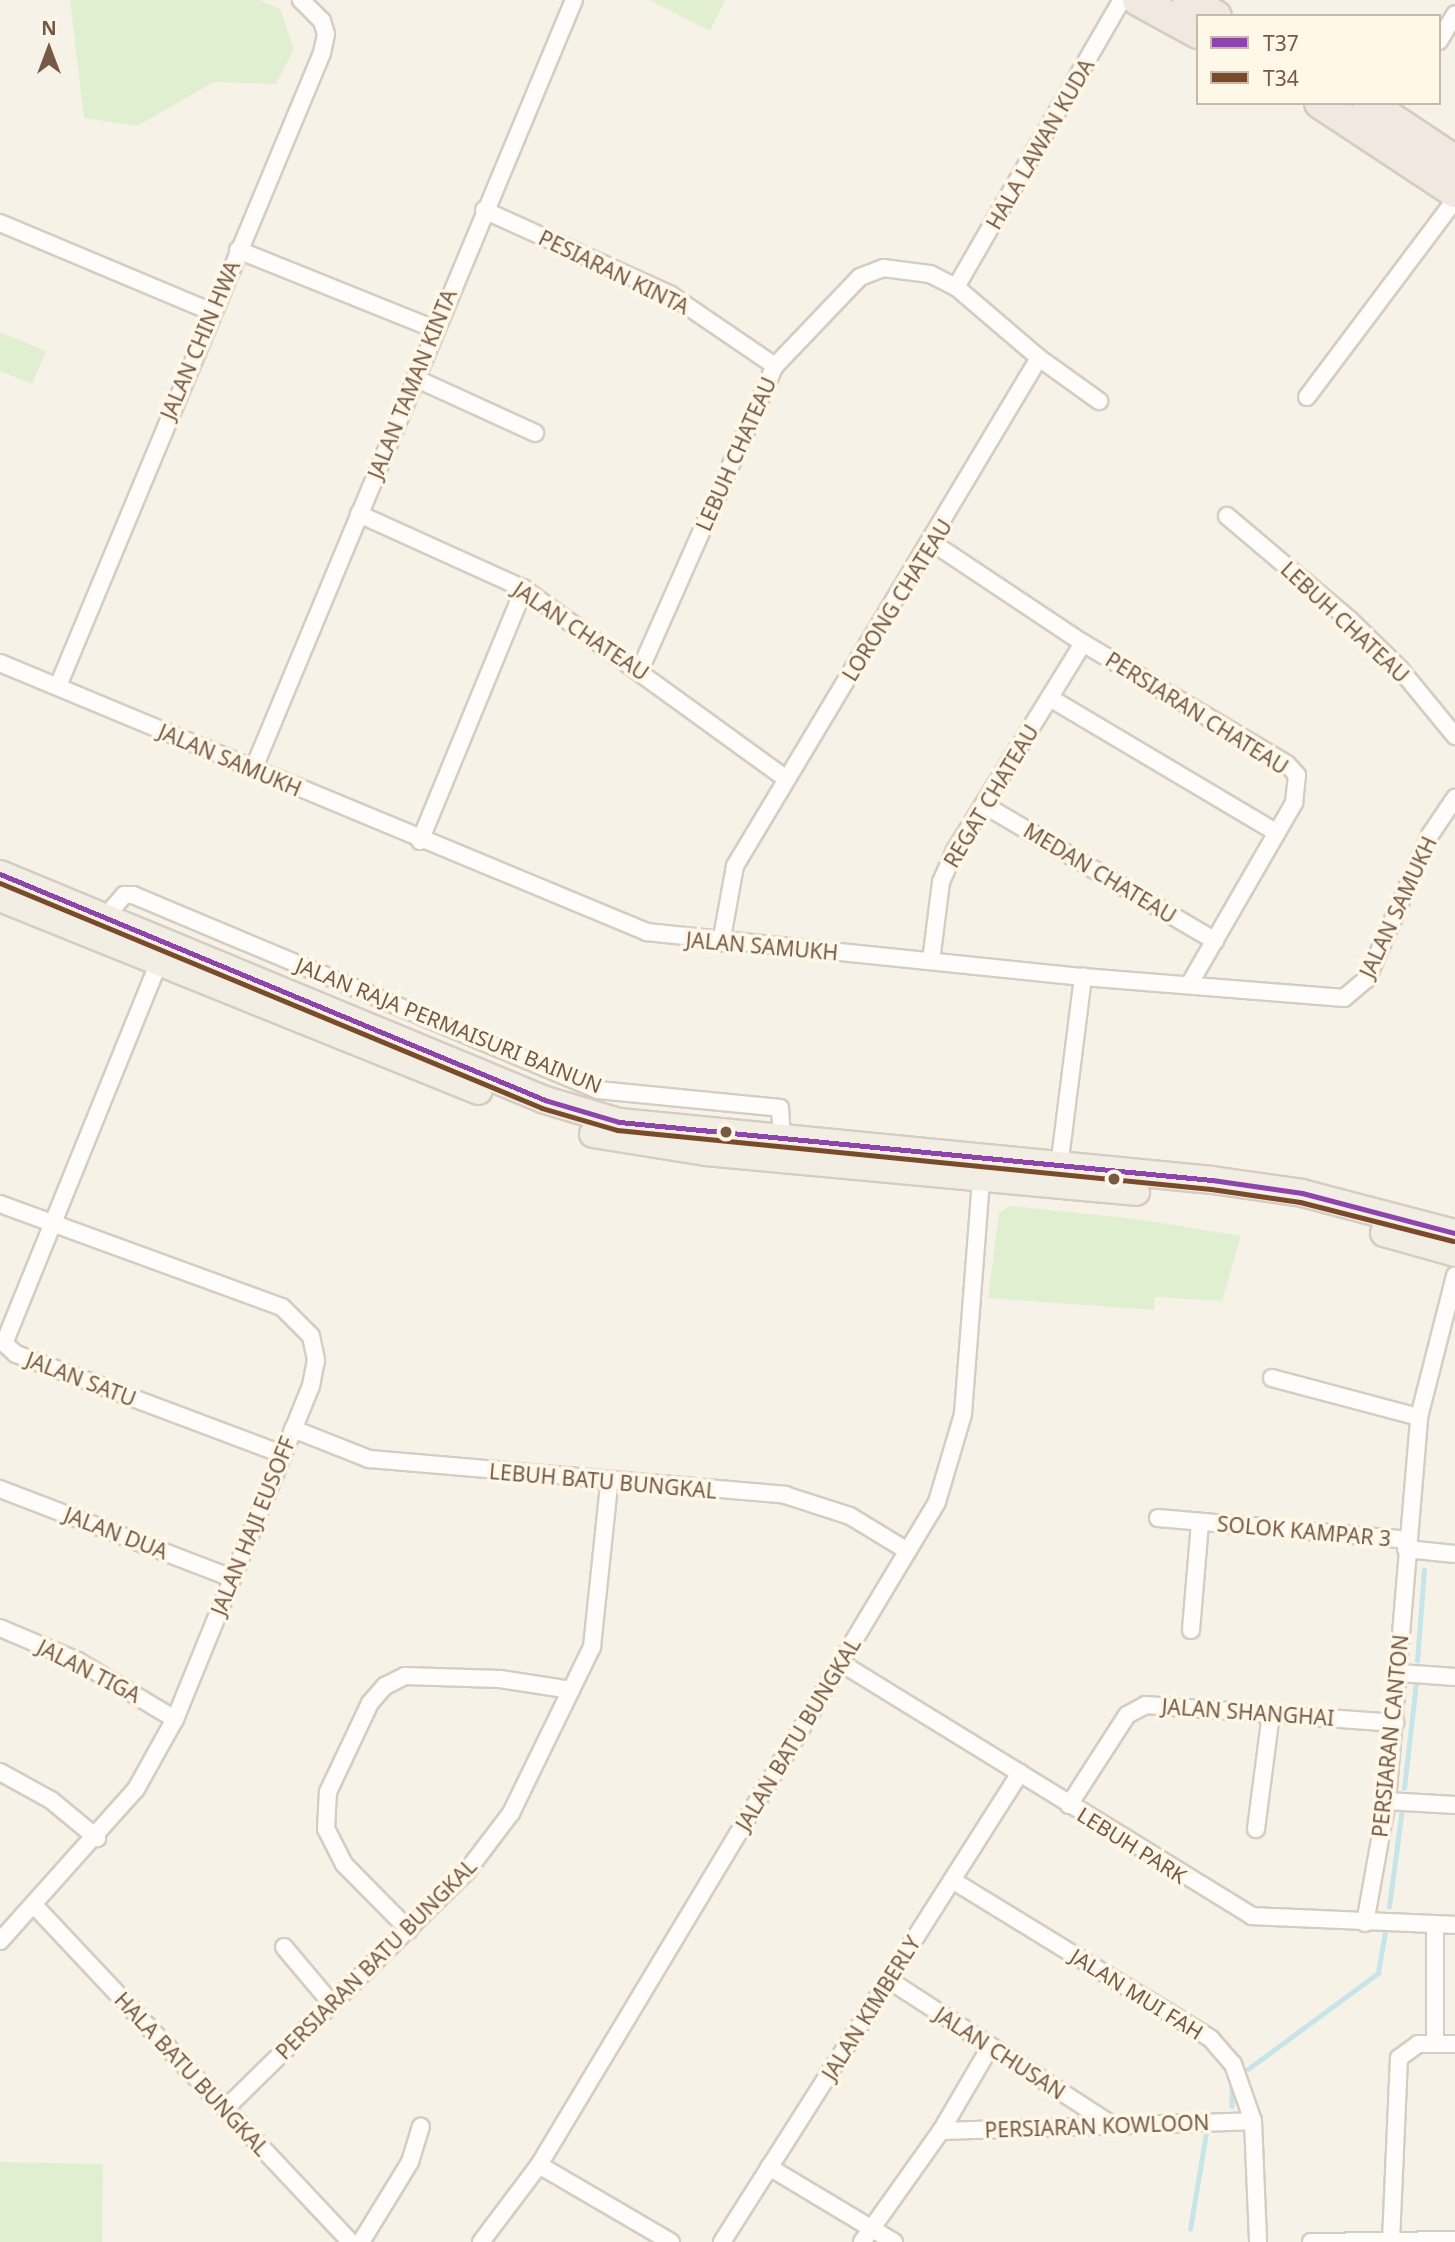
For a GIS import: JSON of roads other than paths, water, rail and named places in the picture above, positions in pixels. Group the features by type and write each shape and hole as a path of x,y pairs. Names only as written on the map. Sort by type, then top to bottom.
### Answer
{"highway":[{"path":"1138,0 1196,32"},
{"path":"1188,0 1212,14"},
{"path":"1323,105 1455,192"},
{"path":"1387,108 1455,161"}],"main road":[{"name":"JALAN RAJA PERMAISURI BAINUN","path":"0,874 545,1100 620,1122 1302,1193 1455,1233"},
{"path":"0,898 541,1117 600,1136 706,1152 1301,1210 1455,1253"},
{"path":"920,1152 971,1164 981,1179"}],"street":[{"name":"JALAN CHIN HWA","path":"58,686 322,53 326,34 322,20 301,0"},
{"name":"JALAN TAMAN KINTA","path":"253,770 484,210 574,0"},
{"name":"HALA LAWAN KUDA","path":"956,287 1122,0"},
{"path":"1441,38 1455,14"},
{"path":"1307,397 1455,200"},
{"name":"PESIARAN KINTA","path":"484,210 671,295 775,366"},
{"path":"0,223 212,313"},
{"path":"238,250 435,329"},
{"name":"LEBUH CHATEAU","path":"640,670 775,366 860,277 908,268 956,287"},
{"path":"956,287 1039,358 1099,401"},
{"name":"LORONG CHATEAU","path":"721,943 735,866 933,543 1039,358"},
{"path":"415,378 535,433"},
{"name":"JALAN CHATEAU","path":"359,513 524,589 640,670 786,779"},
{"name":"LEBUH CHATEAU","path":"1227,516 1350,620 1453,728"},
{"name":"PERSIARAN CHATEAU","path":"933,543 1083,643 1287,764 1299,789 1277,833 1189,985"},
{"path":"420,841 524,589"},
{"name":"REGAT CHATEAU","path":"931,961 942,882 956,849 986,806 1083,643"},
{"name":"JALAN SAMUKH","path":"0,663 420,841 647,932 721,943 1083,977 1327,998 1358,991 1430,835 1455,798"},
{"path":"1050,698 1277,833"},
{"name":"MEDAN CHATEAU","path":"986,806 1214,941"},
{"name":"JALAN RAJA PERMAISURI BAINUN","path":"109,917 124,895 133,895 598,1090 780,1108 782,1140"},
{"path":"49,1223 162,965 154,946 109,917"},
{"path":"1059,1167 1083,977"},
{"path":"657,1126 661,1098"},
{"name":"JALAN BATU BUNGKAL","path":"481,2242 540,2165 937,1502 958,1437 981,1179"},
{"name":"JALAN HAJI EUSOFF","path":"0,1205 282,1307 299,1318 311,1336 316,1360 293,1429 175,1718 136,1790 97,1838 34,1905 3,1931"},
{"name":"JALAN SATU","path":"49,1223 2,1345 16,1354 282,1454"},
{"name":"PERSIARAN CANTON","path":"1365,1923 1387,1801 1400,1673 1406,1545 1419,1418 1455,1276"},
{"path":"1272,1378 1419,1418"},
{"name":"LEBUH BATU BUNGKAL","path":"293,1429 369,1459 609,1484 785,1495 850,1516 906,1550"},
{"name":"PERSIARAN BATU BUNGKAL","path":"225,2109 467,1871 511,1813 592,1647 609,1484"},
{"name":"JALAN DUA","path":"0,1489 232,1578"},
{"name":"SOLOK KAMPAR 3","path":"1158,1518 1406,1545"},
{"name":"SOLOK KAMPAR 3","path":"1191,1630 1200,1522"},
{"path":"1406,1545 1455,1554"},
{"name":"JALAN TIGA","path":"0,1629 90,1667 175,1718"},
{"name":"LEBUH PARK","path":"841,1663 1252,1916 1455,1925"},
{"path":"1400,1673 1455,1677"},
{"path":"409,1930 344,1864 326,1829 328,1792 370,1703 405,1676 500,1679 570,1690"},
{"name":"JALAN SHANGHAI","path":"1069,1805 1136,1708 1157,1705 1395,1723"},
{"path":"1256,1829 1271,1714"},
{"path":"0,1772 51,1800 97,1838"},
{"name":"JALAN KIMBERLY","path":"722,2242 1020,1773"},
{"path":"1387,1801 1455,1805"},
{"name":"JALAN MUI FAH","path":"952,1880 1211,2039 1246,2090 1253,2121 1258,2242"},
{"name":"HALA BATU BUNGKAL","path":"34,1905 351,2242"},
{"path":"1435,1925 1436,2044"},
{"path":"284,1947 332,2004"},
{"name":"JALAN CHUSAN","path":"888,1980 1112,2125"},
{"path":"1391,2241 1399,2058 1418,2044 1455,2044"},
{"path":"866,2235 942,2131 990,2047"},
{"name":"PERSIARAN KOWLOON","path":"942,2131 1253,2121"},
{"path":"360,2242 410,2162 421,2127"},
{"path":"540,2165 671,2242"},
{"path":"769,2167 866,2235 894,2242"},
{"path":"1311,2242 1455,2240"}],"waterway":[{"path":"1417,1661 1424,1570"},
{"path":"1404,1788 1416,1682"},
{"path":"1389,1907 1402,1808"},
{"path":"1248,2069 1378,1973 1385,1932"},
{"path":"1232,2083 1232,2106"},
{"path":"1190,2229 1206,2133"}]}
